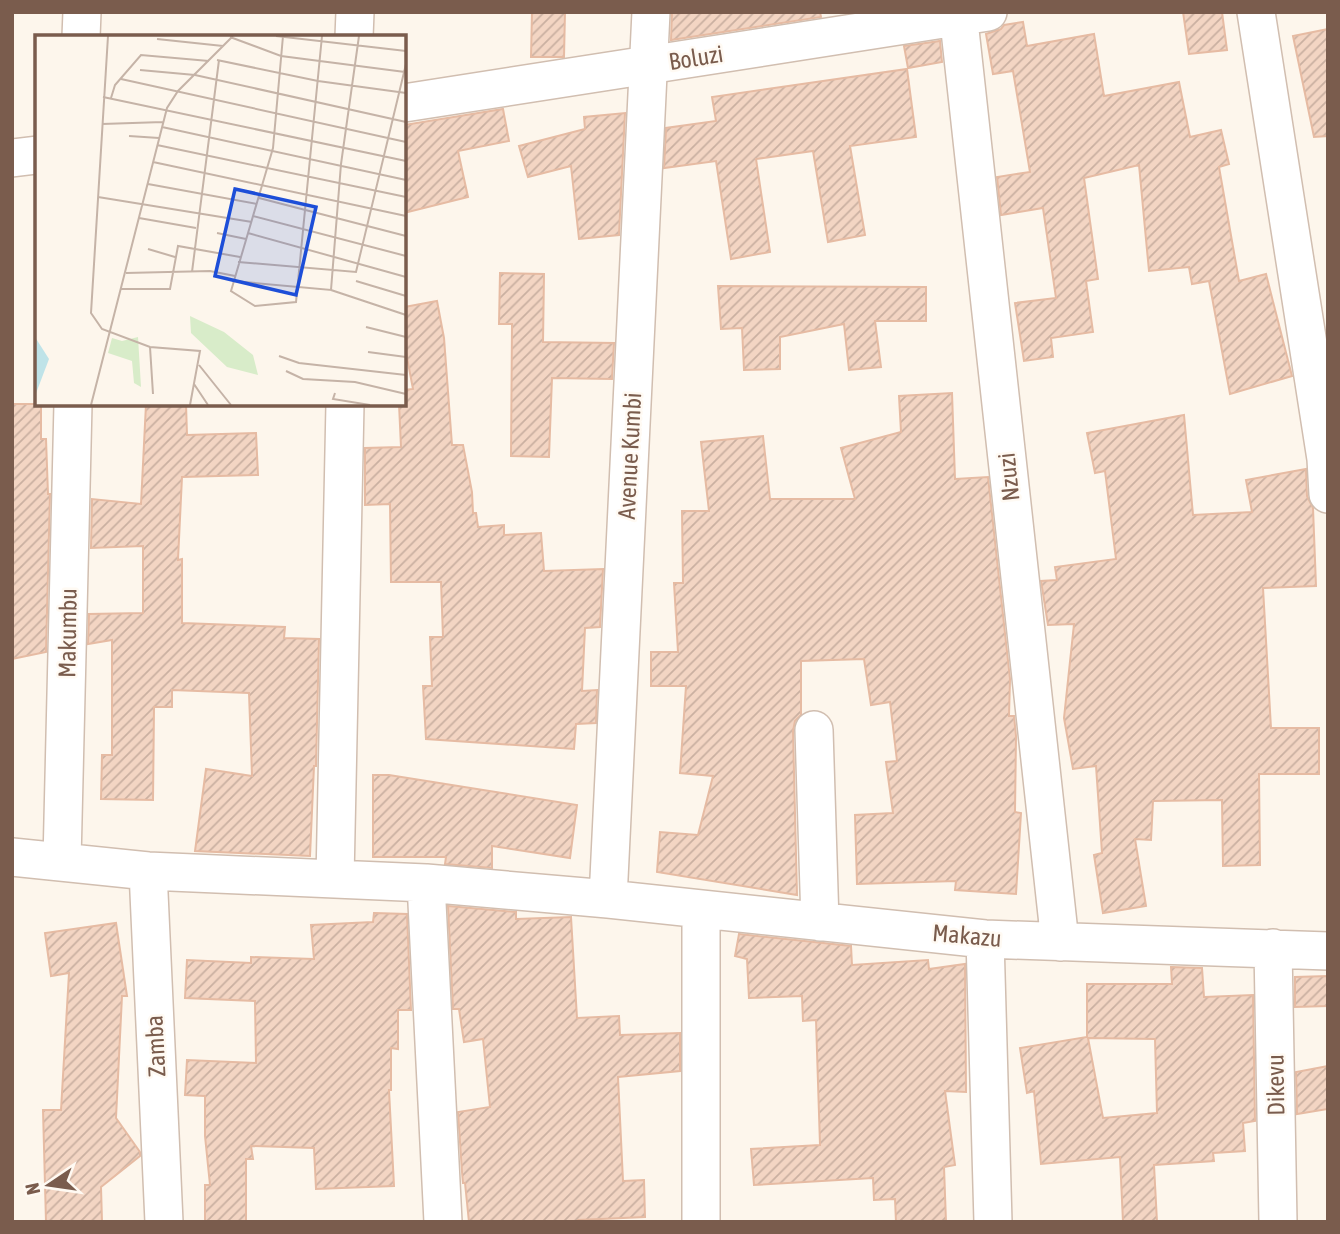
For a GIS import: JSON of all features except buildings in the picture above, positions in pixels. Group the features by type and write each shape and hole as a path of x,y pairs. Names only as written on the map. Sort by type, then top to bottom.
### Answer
{"street":[{"path":"81,35 82,12"},
{"path":"354,35 355,12"},
{"name":"Avenue Kumbi","path":"608,899 651,12"},
{"path":"1256,12 1326,459 1328,494"},
{"name":"Boluzi","path":"406,103 968,14"},
{"name":"Nzuzi","path":"968,14 1060,942"},
{"path":"12,158 35,155"},
{"name":"Makumbu","path":"62,861 73,406"},
{"path":"335,879 345,406"},
{"path":"814,730 820,922"},
{"name":"Makazu","path":"12,857 148,870 426,883 608,899 985,939 1328,951"},
{"name":"Zamba","path":"148,870 164,1222"},
{"path":"426,883 443,1222"},
{"path":"701,909 701,1222"},
{"path":"985,939 993,1222"},
{"name":"Dikevu","path":"1273,948 1278,1222"}]}
